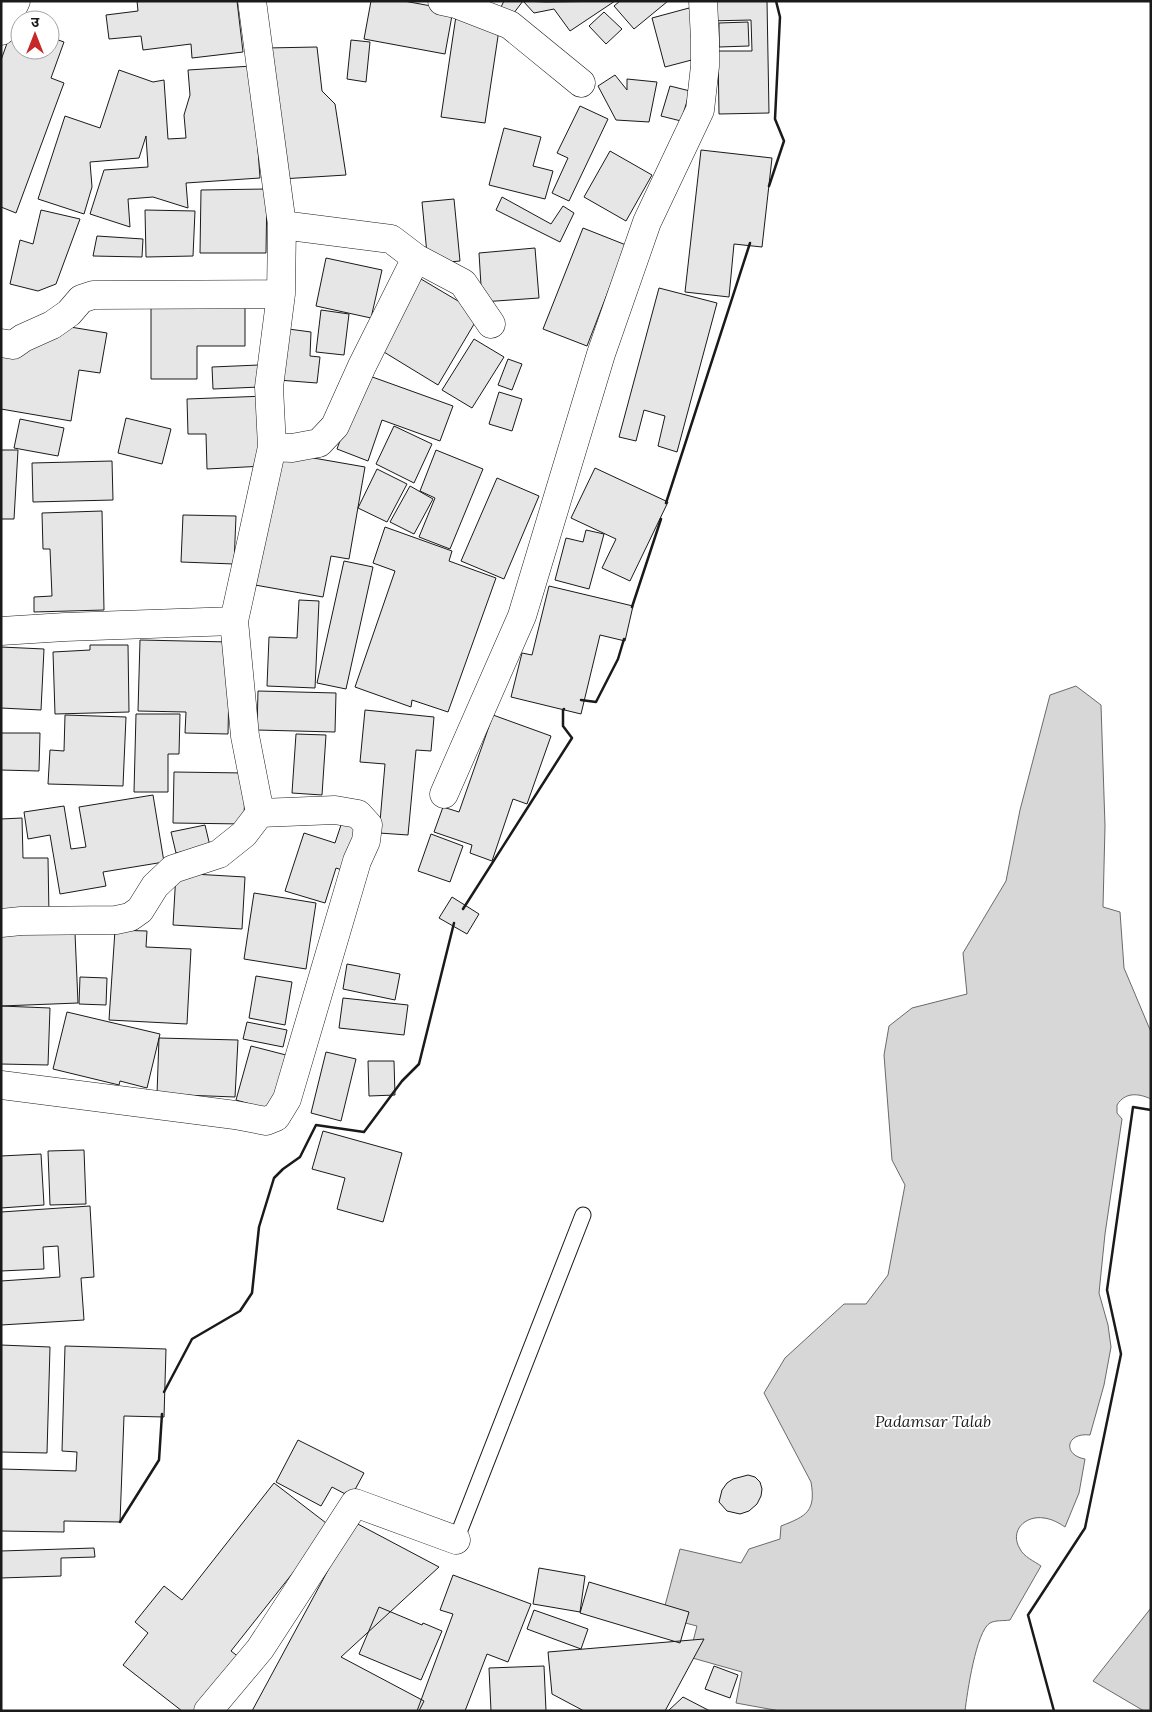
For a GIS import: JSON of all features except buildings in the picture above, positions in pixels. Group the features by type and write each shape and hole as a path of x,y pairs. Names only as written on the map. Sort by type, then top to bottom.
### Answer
{"street":[{"path":"1,31 16,1"},
{"path":"1,923 116,920 130,917 140,910 155,886 173,869 219,854 244,834 260,813 245,736 234,620 272,447 269,387 281,294 282,225 252,1"},
{"path":"442,1 456,4 510,25 581,83"},
{"path":"444,794 522,616 601,354 647,222 700,110 706,39 703,1"},
{"path":"282,225 391,239 416,258 463,283 491,324"},
{"path":"272,447 292,448 318,443 335,426 362,366 416,258"},
{"path":"1,343 13,345 23,338 52,325 69,312 81,299 94,295 281,294"},
{"path":"1,631 234,620"},
{"path":"1,1085 225,1114 266,1122 276,1117 287,1099 357,861 366,841 368,825 358,814 335,810 260,813"},
{"path":"208,1711 260,1649 355,1503 456,1540"}],"lane":[{"path":"456,1540 583,1214"}],"water":[{"name":"Padamsar Talab","path":"1076,686 1101,705 1105,826 1103,907 1120,912 1124,968 1151,1032 1151,1099 1132,1095 1124,1098 1117,1105 1117,1113 1122,1119 1105,1234 1099,1293 1108,1325 1111,1347 1104,1385 1090,1435 1076,1437 1070,1444 1070,1449 1073,1453 1085,1459 1079,1493 1065,1527 1050,1519 1037,1518 1025,1522 1018,1530 1017,1542 1022,1552 1041,1566 1010,1620 992,1622 985,1628 976,1650 965,1711 780,1711 736,1703 742,1672 689,1657 697,1626 662,1617 680,1549 741,1563 749,1549 780,1539 781,1526 803,1515 811,1506 811,1482 764,1393 785,1358 844,1304 866,1304 888,1275 905,1185 892,1160 884,1055 889,1026 912,1008 967,994 963,953 1006,881 1020,810 1050,695"},
{"path":"1151,1608 1151,1711 1144,1711 1093,1681"}],"wall":[{"path":"769,186 784,141 775,119 780,17 776,1"},
{"path":"666,503 750,243"},
{"path":"632,607 661,519"},
{"path":"581,700 596,702 618,659 624,639"},
{"path":"463,909 572,738 563,726 564,709"},
{"path":"164,1392 192,1339 240,1311 252,1293 259,1227 274,1178 300,1157 316,1125 364,1132 402,1081 419,1064 454,923"},
{"path":"1054,1711 1028,1615 1085,1528 1121,1354 1107,1290 1133,1107 1151,1110"},
{"path":"120,1522 159,1460 162,1414"}]}
